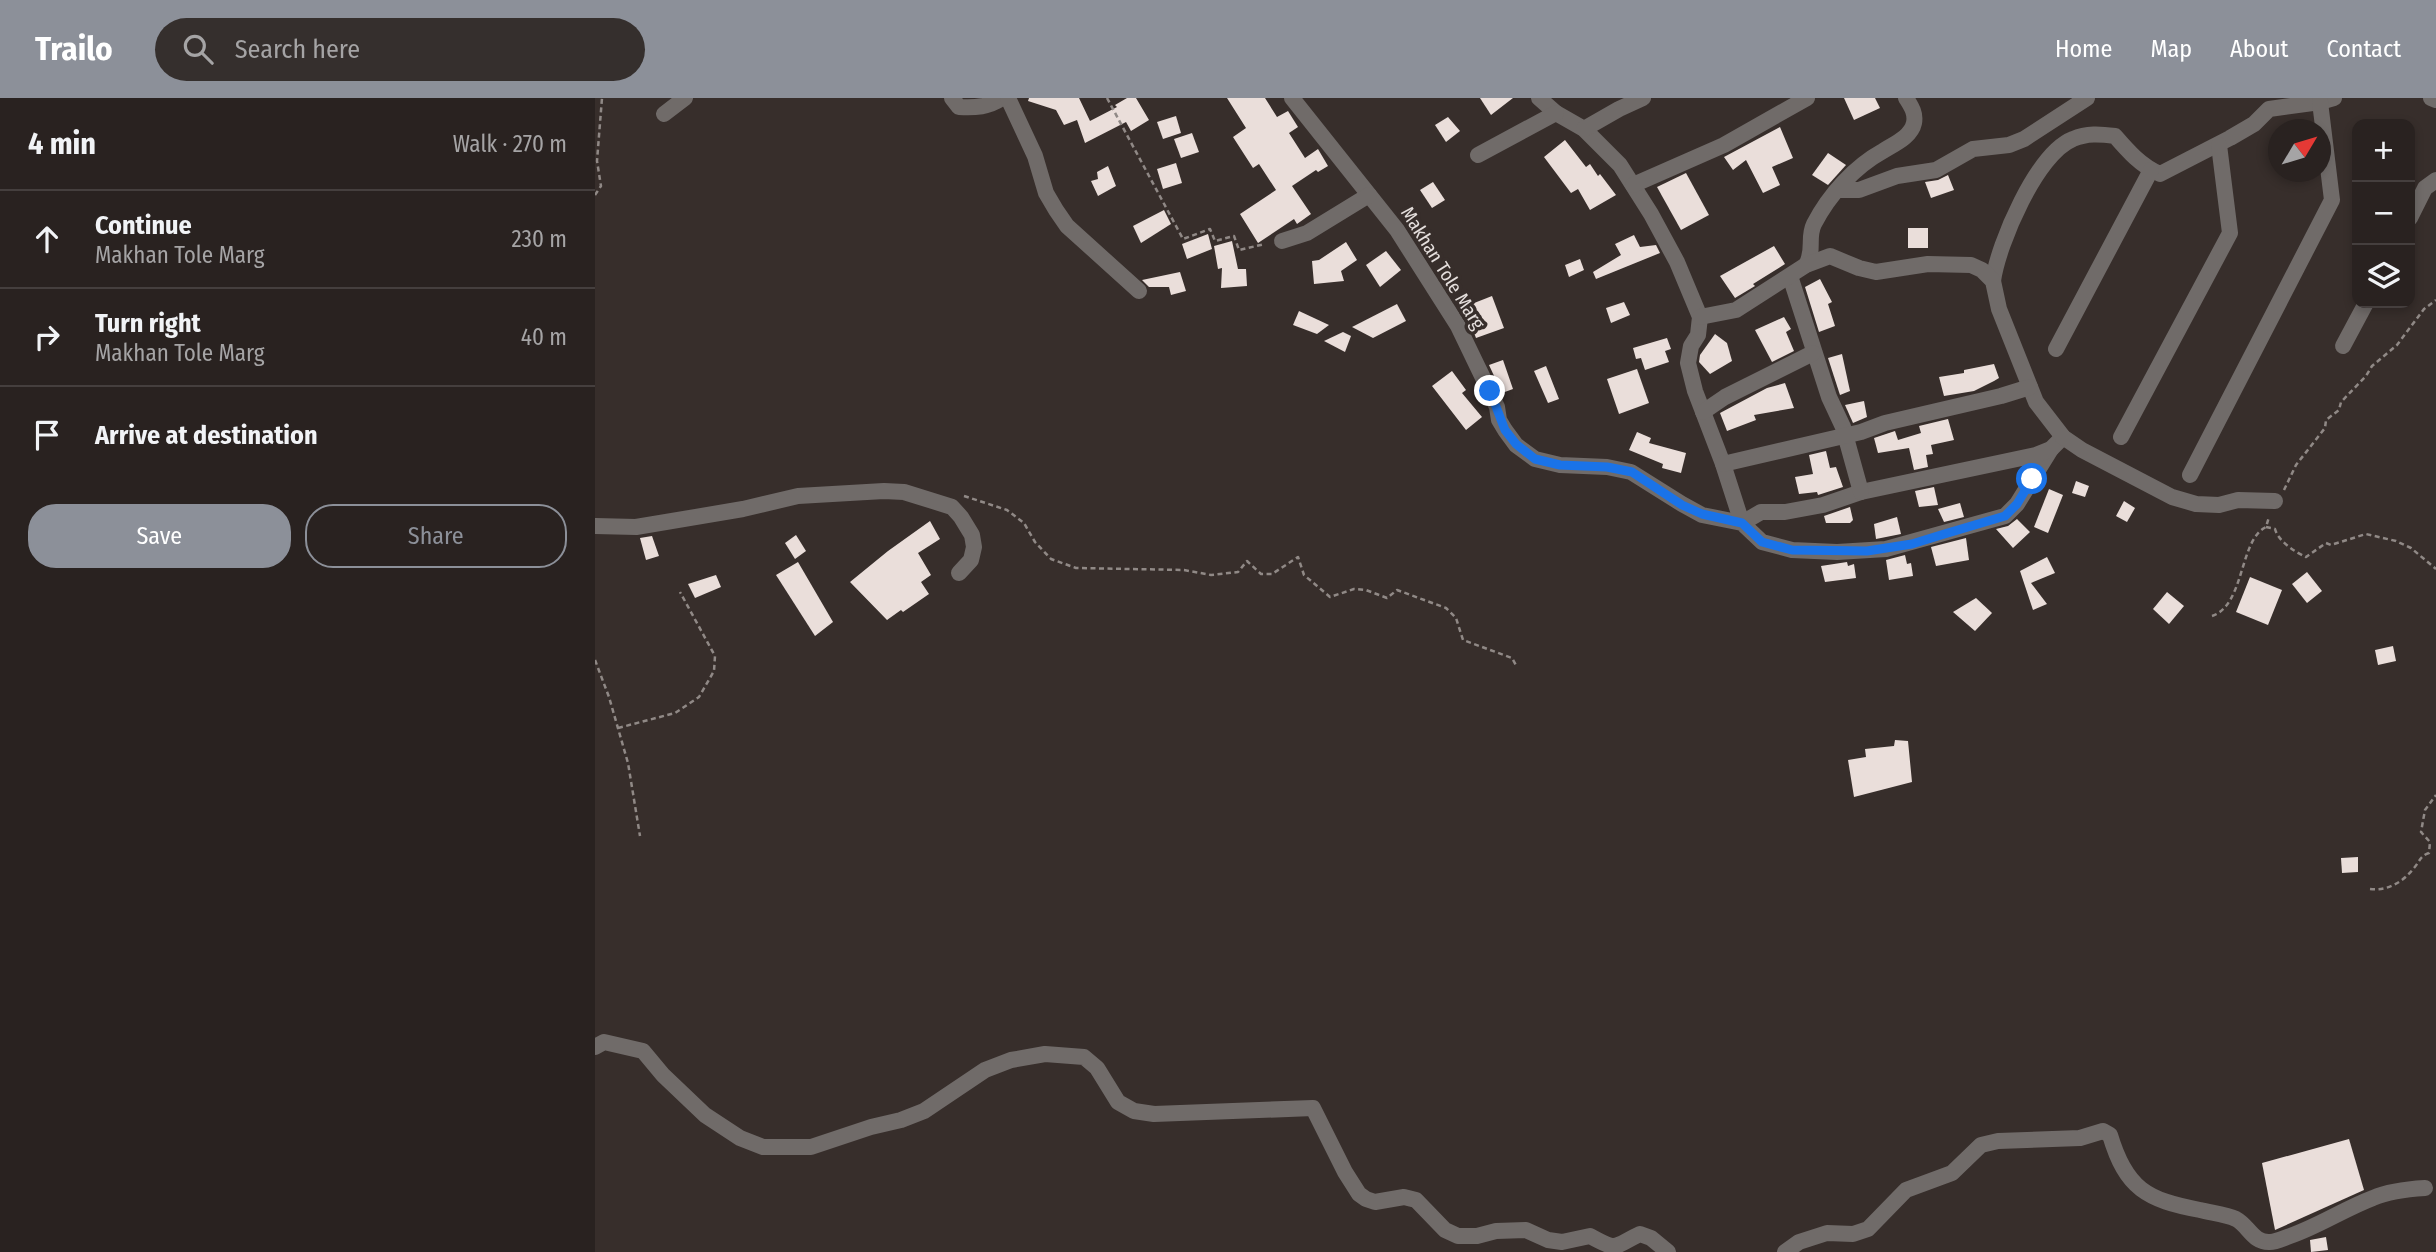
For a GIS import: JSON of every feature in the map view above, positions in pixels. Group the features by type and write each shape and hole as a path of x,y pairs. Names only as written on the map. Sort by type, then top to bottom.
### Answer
{"street":[{"path":"664,114 685,98"},
{"path":"952,98 959,107 975,108 994,104 1002,98"},
{"path":"1008,98 1035,156 1046,193 1056,210 1067,226 1139,291"},
{"name":"Makhan Tole Marg","path":"1292,98 1397,230 1458,326 1497,407 1499,420 1516,444 1535,459 1560,465 1607,467 1632,472 1682,505 1702,514 1742,523 1762,542 1792,550 1867,551 1912,544 2005,516 2017,504 2051,450 2063,438"},
{"path":"1539,98 1556,113 1584,129 1620,165 1677,262 1700,317 1698,335 1691,346 1688,363 1695,391 1742,523 1761,512 1785,512 1823,505 1861,492 2051,450"},
{"path":"1584,129 1643,98"},
{"path":"1633,185 1724,145 1807,98"},
{"path":"1807,265 1811,256 1810,233 1838,191 1851,174 1868,159 1905,137 1914,125 1914,111 1906,98"},
{"path":"1838,191 1859,190 1897,176 1936,170 1951,163 1965,151 2009,145 2024,139 2087,98"},
{"path":"2190,475 2332,201 2327,100 2269,109 2254,124 2219,145 2160,174 2132,155 2115,136 2091,134 2070,139 2042,165 2007,229 1995,265 1993,281 1999,309 2036,402 2063,438 2172,497 2196,504 2219,505 2238,500 2275,501"},
{"path":"1478,155 1556,113"},
{"path":"2121,437 2230,233 2219,145"},
{"path":"2056,349 2151,170"},
{"path":"2415,208 2425,188 2436,180"},
{"path":"1282,241 1307,233 1369,195"},
{"path":"1700,317 1736,310 1807,265 1830,256 1877,272 1928,264 1971,265 1982,270 1993,281"},
{"path":"1790,276 1813,353 1856,468 1861,492"},
{"path":"2343,346 2363,308"},
{"path":"1703,412 1737,390 1813,353"},
{"path":"1723,464 1861,432 1885,423 2030,387"},
{"path":"595,526 636,527 743,509 798,496 904,492 952,507 961,517 972,535 974,547 971,560 959,573"},
{"path":"595,1047 604,1042 643,1051 663,1075 705,1115 740,1138 763,1147 811,1147 901,1120 924,1111 985,1070 1011,1060 1045,1054 1084,1057 1097,1068 1118,1102 1134,1111 1154,1114 1313,1108 1332,1149 1359,1194 1375,1202 1404,1197 1416,1199 1445,1230 1458,1236 1525,1230 1548,1240 1562,1242 1590,1237 1609,1247 1617,1247 1640,1234 1651,1238 1668,1252"},
{"path":"1785,1252 1799,1242 1827,1233 1853,1234 1868,1229 1906,1191 1952,1172 1981,1145 1998,1141 2080,1138 2103,1131 2110,1135 2115,1152 2128,1177 2147,1194 2171,1205 2238,1220 2259,1240 2271,1242 2310,1229 2373,1198 2401,1190 2425,1188"}],"path":[{"path":"595,195 601,186 597,161 602,98"},
{"path":"1107,98 1182,239 1210,229 1215,241 1234,236 1239,250 1282,241"},
{"path":"2212,616 2218,614 2230,599 2244,569 2252,542 2259,531 2266,527 2275,501 2282,495 2308,448 2325,428 2326,420 2339,410 2340,402 2366,376 2372,366 2397,345 2424,309 2436,300"},
{"path":"960,495 1007,510 1024,523 1035,542 1051,559 1076,568 1184,570 1211,575 1238,572 1247,561 1261,574 1272,574 1298,557 1304,575 1329,597 1354,589 1366,590 1387,598 1397,590 1446,608 1456,618 1463,640 1512,658 1517,667"},
{"path":"2266,527 2275,529 2276,536 2298,554 2306,557 2326,543 2331,545 2366,534 2396,541 2411,548 2436,569"},
{"path":"618,728 675,713 699,697 714,671 715,656 680,592"},
{"path":"595,660 628,763 640,836"},
{"path":"2370,889 2391,888 2415,867 2419,858 2430,853 2430,842 2421,832 2425,810 2436,795"}],"building":[{"path":"1029,98 1079,98 1090,121 1117,107 1115,105 1127,98 1136,98 1149,120 1131,131 1126,122 1085,143 1077,120 1064,125 1056,110 1028,101"},
{"path":"1227,98 1265,98 1277,117 1288,111 1298,127 1289,133 1305,158 1318,149 1328,166 1318,172 1316,170 1292,186 1311,214 1297,224 1294,219 1258,243 1240,214 1276,190 1259,164 1253,168 1233,137 1246,128"},
{"path":"1480,98 1513,98 1491,115"},
{"path":"1844,98 1875,98 1880,108 1854,120"},
{"path":"1176,116 1181,133 1163,139 1157,122"},
{"path":"1448,117 1460,131 1446,142 1435,125"},
{"path":"1780,127 1793,158 1772,167 1780,185 1763,193 1746,160 1733,170 1724,157"},
{"path":"1192,133 1199,152 1181,158 1174,139"},
{"path":"1565,140 1586,167 1590,164 1616,195 1590,210 1578,189 1571,193 1544,157"},
{"path":"1828,153 1846,165 1828,185 1812,175"},
{"path":"1176,163 1182,183 1163,189 1157,169"},
{"path":"1108,166 1116,186 1098,196 1091,181 1098,179 1097,172"},
{"path":"1686,173 1709,215 1681,230 1657,187"},
{"path":"1948,175 1954,190 1931,198 1925,182"},
{"path":"1433,182 1445,200 1432,208 1420,190"},
{"path":"1164,210 1171,224 1141,243 1133,226"},
{"path":"1908,228 1928,228 1928,248 1908,248"},
{"path":"1208,234 1212,249 1187,259 1182,244"},
{"path":"1634,235 1640,247 1656,245 1660,253 1596,279 1593,272 1621,255 1615,244"},
{"path":"1232,241 1238,269 1246,269 1247,286 1221,288 1222,268 1218,269 1214,246"},
{"path":"1346,242 1357,260 1341,271 1344,281 1314,284 1312,261 1319,260"},
{"path":"1774,246 1785,264 1735,298 1720,276"},
{"path":"1386,251 1401,270 1380,287 1366,265"},
{"path":"1580,259 1584,270 1569,277 1565,265"},
{"path":"1180,272 1186,291 1171,295 1169,287 1149,287 1142,280"},
{"path":"1820,279 1832,302 1828,304 1835,326 1819,332 1805,287"},
{"path":"1492,296 1504,328 1476,338 1464,307"},
{"path":"1624,302 1630,315 1611,323 1606,308"},
{"path":"1397,304 1406,321 1373,338 1352,327"},
{"path":"1299,311 1329,325 1317,334 1293,325"},
{"path":"1784,317 1791,329 1786,332 1794,351 1772,362 1755,330"},
{"path":"1343,332 1351,336 1345,352 1324,341"},
{"path":"1715,334 1727,343 1732,361 1710,374 1699,362 1700,355"},
{"path":"1667,338 1671,349 1665,351 1669,362 1645,370 1641,358 1636,359 1633,348"},
{"path":"1842,354 1850,391 1840,395 1828,358"},
{"path":"1503,360 1513,389 1502,393 1489,365"},
{"path":"1994,364 1999,378 1974,391 1944,396 1939,377"},
{"path":"1546,366 1559,399 1548,403 1534,371"},
{"path":"1637,369 1649,403 1619,414 1607,379"},
{"path":"1452,371 1466,390 1462,393 1482,417 1466,430 1432,386"},
{"path":"1785,383 1794,408 1754,415 1756,420 1727,431 1720,413 1767,388"},
{"path":"1864,401 1867,417 1853,423 1845,405"},
{"path":"1948,419 1954,440 1931,445 1933,454 1926,455 1928,467 1914,470 1909,448 1878,453 1874,438 1895,431 1898,440 1921,433 1919,426"},
{"path":"1637,432 1651,438 1649,443 1686,453 1681,473 1662,468 1663,464 1629,450"},
{"path":"1826,451 1830,468 1836,467 1843,487 1818,495 1817,492 1799,494 1795,477 1813,474 1809,455"},
{"path":"2076,481 2089,486 2085,497 2072,493"},
{"path":"1934,487 1938,505 1919,507 1915,491"},
{"path":"2049,489 2063,495 2048,533 2034,527"},
{"path":"2124,501 2135,508 2127,522 2116,516"},
{"path":"1960,503 1964,517 1944,522 1938,509"},
{"path":"1850,507 1853,520 1850,523 1826,523 1824,516"},
{"path":"1897,517 1901,534 1876,539 1874,524"},
{"path":"2017,519 2030,532 2013,548 1996,529 2008,526"},
{"path":"930,521 940,539 918,553 931,575 921,582 929,594 887,620 850,582"},
{"path":"796,535 806,551 795,559 785,543"},
{"path":"652,536 659,556 646,560 640,538"},
{"path":"1966,538 1969,560 1936,566 1931,547"},
{"path":"1905,555 1907,564 1911,563 1913,576 1889,580 1886,560"},
{"path":"2047,557 2055,573 2031,583 2047,604 2033,610 2020,571"},
{"path":"798,562 833,622 815,636 776,575"},
{"path":"1847,562 1848,566 1854,564 1856,578 1825,582 1821,566"},
{"path":"2307,572 2322,591 2307,603 2292,584"},
{"path":"716,575 721,587 695,598 688,584"},
{"path":"2250,577 2282,590 2268,625 2236,612"},
{"path":"2167,592 2184,606 2169,624 2153,609"},
{"path":"1976,598 1992,613 1975,631 1953,612"},
{"path":"2393,646 2396,661 2378,665 2375,650"},
{"path":"1895,740 1908,741 1912,782 1854,797 1848,760 1866,757 1865,749 1894,746"},
{"path":"2358,857 2358,872 2342,873 2341,858"},
{"path":"2349,1139 2364,1190 2275,1230 2262,1163"},
{"path":"2326,1237 2328,1250 2311,1252 2310,1240"}],"route":[{"path":"1490,391 1505,430 1516,444 1535,459 1560,465 1607,467 1632,472 1682,505 1702,514 1742,523 1762,542 1792,550 1867,551 1912,544 2005,516 2017,504 2032,479"}]}
